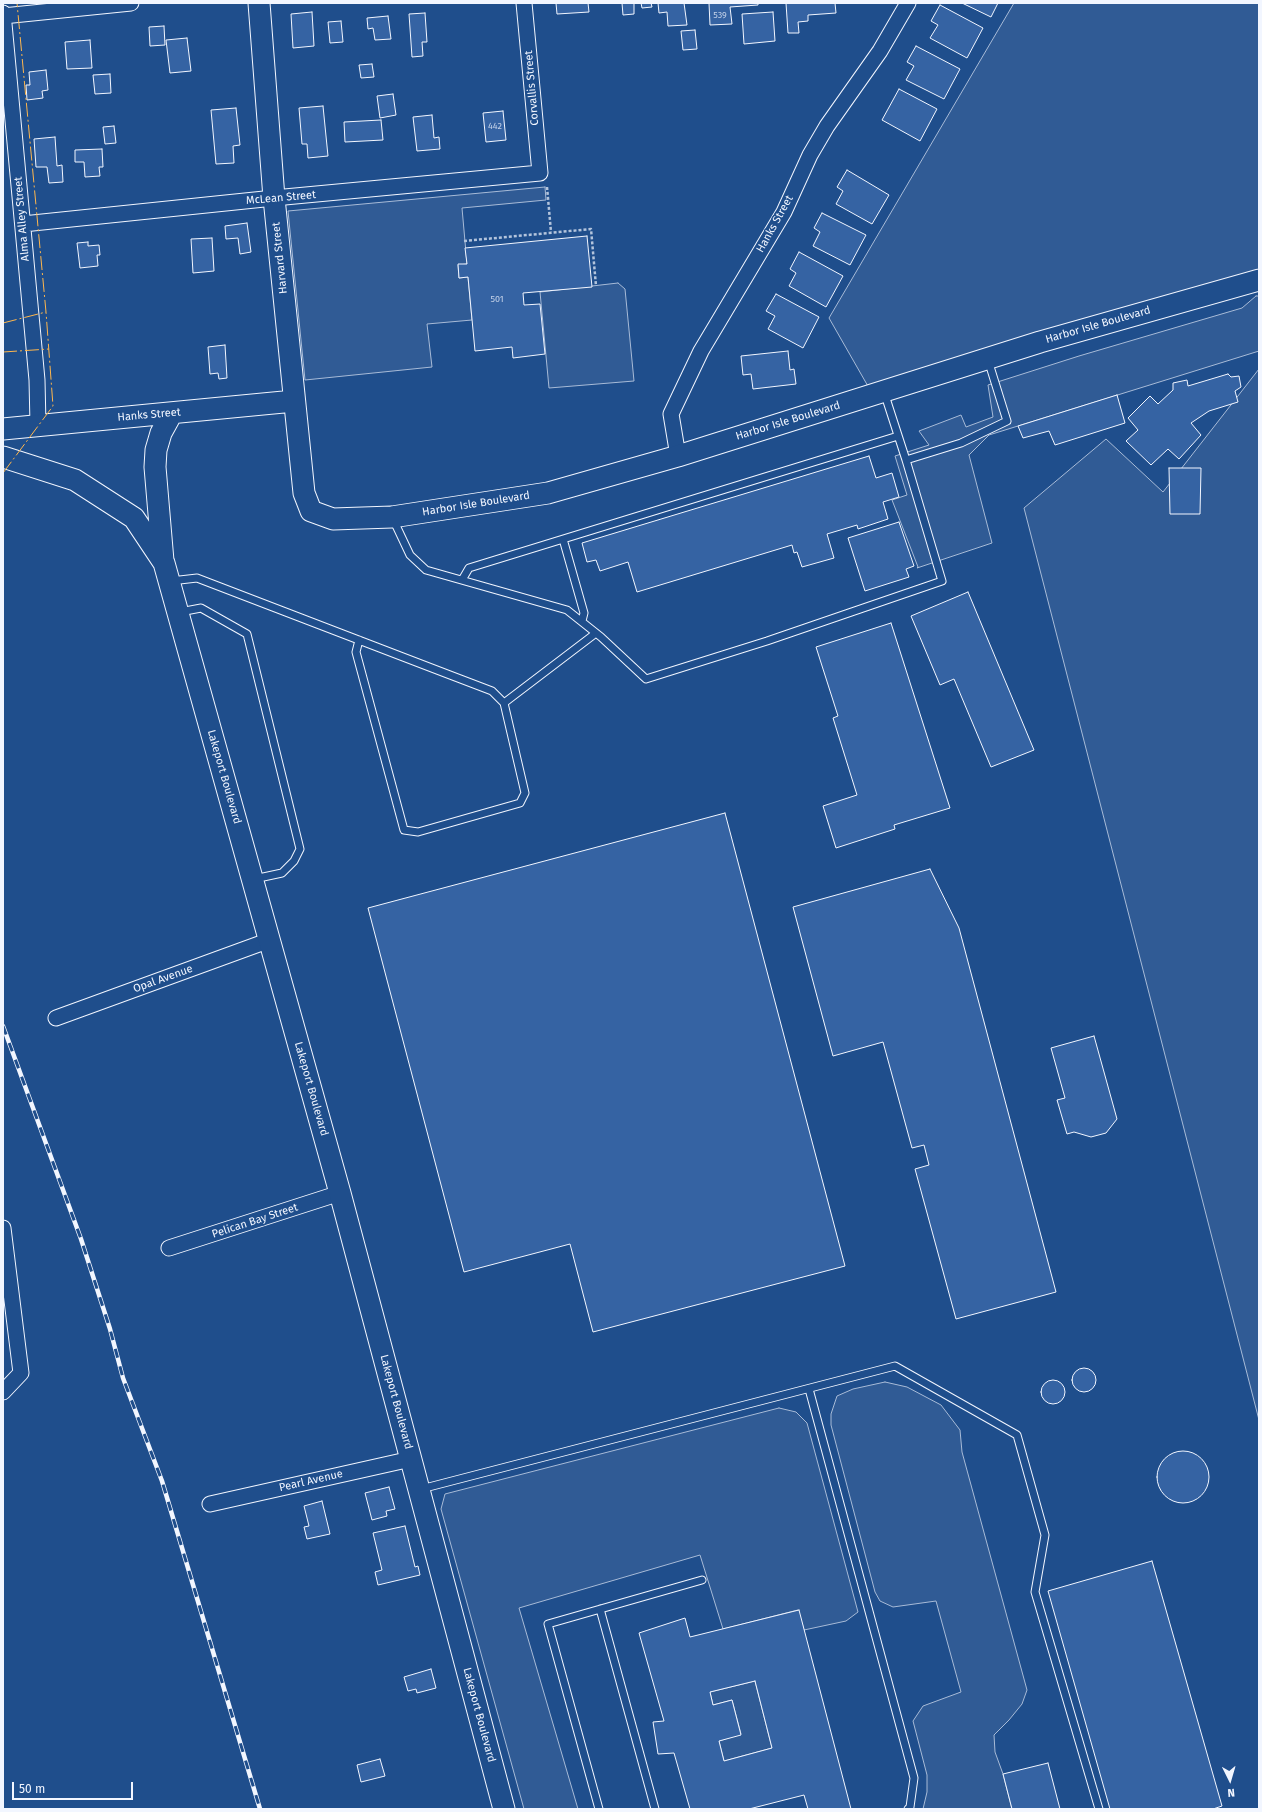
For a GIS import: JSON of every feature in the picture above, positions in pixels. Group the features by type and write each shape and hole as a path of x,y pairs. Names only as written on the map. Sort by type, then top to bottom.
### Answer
{"street":[{"path":"3,14 131,3"},
{"name":"Harvard Street","path":"259,3 274,198 294,401 304,493 311,511"},
{"name":"Corvallis Street","path":"524,3 540,173"},
{"name":"Hanks Street","path":"678,456 671,414 701,352 784,212 810,155 827,126 880,51 908,3"},
{"name":"Alma Alley Street","path":"3,14 37,380 38,425"},
{"name":"McLean Street","path":"23,224 274,198 540,173"},
{"name":"Harbor Isle Boulevard","path":"311,511 333,519 392,517 548,493 678,456 1054,338 1259,280"},
{"name":"Hanks Street","path":"3,429 294,401"},
{"path":"166,572 155,467 156,450 161,433 172,413"},
{"name":"Lakeport Boulevard","path":"3,457 75,480 134,518 166,572 340,1193 504,1809"},
{"name":"Opal Avenue","path":"56,1018 270,940"},
{"name":"Pelican Bay Street","path":"169,1248 340,1193"},
{"path":"3,1228 21,1373 3,1392"},
{"name":"Pearl Avenue","path":"210,1504 411,1459"}],"lane":[{"path":"906,460 961,443 1007,421 988,358"},
{"path":"392,517 410,555 426,570 567,610 596,633 646,679 767,641 942,581 906,460 883,391"},
{"path":"462,580 468,568 898,436"},
{"path":"563,539 584,613 582,622"},
{"path":"166,572 197,578 359,640 492,691 504,703 525,793 520,803 418,832 404,830 356,652 359,640"},
{"path":"177,612 201,608 247,634 300,849 294,862 282,872 252,880"},
{"path":"504,703 596,633"},
{"path":"419,1490 895,1366 1017,1435 1045,1535 1035,1592 1099,1809"},
{"path":"809,1389 914,1778 910,1807 908,1809"},
{"path":"600,1809 548,1624 702,1580"},
{"path":"600,1609 655,1809"}],"path":[{"path":"547,187 551,232"},
{"path":"464,241 591,229 596,286"}],"shaded area":[{"path":"1014,3 1259,3 1259,280 873,395 829,318"},
{"path":"545,187 546,200 462,208 467,264 458,265 459,278 468,277 472,320 427,324 432,367 305,380 288,211"},
{"path":"618,283 625,289 634,381 549,388 540,292"},
{"path":"1256,296 1259,296 1259,351 989,435 969,455 992,543 917,568 918,567 892,500 907,495 895,456 929,445 919,431 961,415 966,427 993,417 988,385 1079,356 1242,308"},
{"path":"1259,369 1259,1420 1024,508 1106,439 1163,492"},
{"path":"885,1382 907,1387 941,1405 960,1430 962,1452 1027,1690 1022,1704 994,1735 995,1752 1003,1774 1012,1809 923,1809 927,1792 927,1775 913,1721 923,1706 961,1692 936,1601 893,1607 880,1601 875,1592 831,1425 831,1414 837,1396 853,1389"},
{"path":"779,1408 796,1412 807,1423 858,1612 846,1621 804,1630 798,1610 723,1629 700,1555 519,1608 578,1809 524,1809 441,1509 445,1494"},
{"path":"755,1681 772,1748 724,1761 719,1741 741,1734 732,1700 713,1705 710,1692"}],"building":[{"path":"556,3 588,3 589,12 557,14"},
{"path":"622,3 634,3 634,14 623,15"},
{"path":"641,3 651,3 652,7 642,8"},
{"path":"658,3 684,3 687,25 668,26 667,12 659,13"},
{"path":"709,3 758,3 758,5 730,7 732,24 710,25"},
{"path":"786,3 835,3 836,13 808,15 808,21 798,22 799,33 788,33"},
{"path":"962,3 998,3 991,17"},
{"path":"940,5 983,28 967,58 930,38 938,25 931,21"},
{"path":"312,12 314,46 293,48 291,14"},
{"path":"773,12 775,41 744,44 742,14"},
{"path":"425,13 427,42 422,42 423,56 412,57 409,14"},
{"path":"388,16 391,39 375,40 373,28 368,29 367,18"},
{"path":"341,21 343,42 330,43 328,22"},
{"path":"164,26 165,45 150,46 149,27"},
{"path":"695,30 697,49 683,50 681,31"},
{"path":"187,38 191,71 170,73 166,40"},
{"path":"90,40 92,68 67,69 65,42"},
{"path":"916,46 960,69 944,99 906,80 914,66 907,62"},
{"path":"372,64 374,77 361,78 359,65"},
{"path":"46,70 48,90 42,91 43,98 27,100 26,85 30,85 29,72"},
{"path":"110,74 111,93 95,94 93,75"},
{"path":"899,89 937,109 920,141 882,120"},
{"path":"393,94 396,115 380,118 377,96"},
{"path":"323,106 328,156 308,158 307,144 302,144 299,108"},
{"path":"236,108 240,145 233,146 234,163 216,164 211,110"},
{"path":"503,111 506,140 486,142 483,113"},
{"path":"432,115 434,138 439,137 440,149 417,151 413,117"},
{"path":"381,120 383,140 345,142 344,122"},
{"path":"114,126 116,143 105,144 103,127"},
{"path":"55,137 57,166 62,165 63,182 49,183 47,167 36,167 34,139"},
{"path":"102,149 103,167 99,167 100,176 85,177 84,162 75,162 75,150"},
{"path":"847,170 889,195 872,224 836,204 843,191 837,187"},
{"path":"822,213 866,235 850,265 813,246 820,232 814,228"},
{"path":"247,223 251,252 240,254 238,238 226,239 225,226"},
{"path":"587,236 592,287 523,293 524,305 540,304 545,354 513,358 512,347 475,351 468,277 459,278 458,264 467,264 465,248"},
{"path":"212,238 214,271 193,273 191,239"},
{"path":"88,242 88,246 99,245 100,255 97,255 98,266 80,268 77,243"},
{"path":"799,252 843,276 826,307 789,286 796,273 790,269"},
{"path":"776,294 819,317 803,348 768,329 775,316 766,311"},
{"path":"225,345 227,378 219,379 218,373 210,374 208,347"},
{"path":"788,351 790,370 794,369 796,384 753,389 751,374 743,375 741,356"},
{"path":"1228,374 1231,377 1239,376 1241,387 1235,391 1238,402 1209,411 1191,423 1201,435 1179,459 1168,449 1151,465 1126,441 1138,430 1128,418 1150,396 1158,404 1173,390 1173,383 1187,380 1188,386"},
{"path":"1117,395 1125,423 1055,445 1049,431 1023,438 1018,426"},
{"path":"869,456 876,478 892,473 899,497 883,502 888,519 858,529 857,525 827,534 834,558 802,567 797,552 794,553 792,545 637,592 628,562 600,571 596,560 587,562 582,543"},
{"path":"1169,468 1201,468 1200,514 1170,514"},
{"path":"899,522 914,566 906,569 909,577 865,591 848,538"},
{"path":"968,592 1034,750 991,767 954,679 940,685 911,616"},
{"path":"891,623 950,808 894,825 895,829 836,848 823,806 857,795 833,718 838,716 816,647"},
{"path":"725,813 845,1266 593,1332 570,1244 464,1272 368,908"},
{"path":"930,869 959,928 1056,1292 956,1319 915,1169 929,1165 924,1145 912,1148 883,1042 833,1056 793,907"},
{"path":"1094,1036 1117,1119 1106,1133 1091,1137 1074,1132 1067,1134 1057,1100 1065,1098 1051,1048"},
{"path":"1084,1368 1089,1369 1095,1375 1095,1385 1089,1391 1084,1392 1079,1391 1073,1385 1072,1380 1073,1375 1079,1369"},
{"path":"1053,1380 1058,1381 1064,1387 1064,1397 1058,1403 1053,1404 1048,1403 1042,1397 1041,1392 1042,1387 1048,1381"},
{"path":"1178,1451 1188,1451 1202,1458 1209,1472 1209,1482 1202,1496 1188,1503 1178,1503 1168,1499 1161,1492 1157,1482 1157,1472 1161,1462 1168,1455"},
{"path":"389,1487 395,1509 386,1511 387,1516 372,1520 365,1493"},
{"path":"322,1501 330,1534 307,1539 304,1527 309,1526 304,1506"},
{"path":"405,1526 415,1567 418,1566 420,1575 378,1585 375,1572 382,1570 373,1533"},
{"path":"1152,1561 1222,1806 1213,1809 1110,1809 1048,1591"},
{"path":"799,1610 851,1809 808,1809 804,1795 749,1809 690,1809 674,1753 658,1754 653,1722 664,1721 639,1633 685,1618 690,1637","holes":["755,1681 772,1748 724,1761 719,1741 741,1735 732,1700 713,1705 710,1692"]},
{"path":"431,1669 436,1688 417,1693 416,1689 408,1691 404,1677"},
{"path":"380,1759 385,1776 361,1782 357,1765"},
{"path":"1048,1763 1060,1809 1012,1809 1003,1774"}],"railway":[{"path":"3,1026 81,1239 110,1329 123,1378 162,1481 260,1809"}],"power":[{"path":"3,473 53,406 46,312 17,3"},
{"path":"3,323 46,312"},
{"path":"3,352 49,349"}]}
